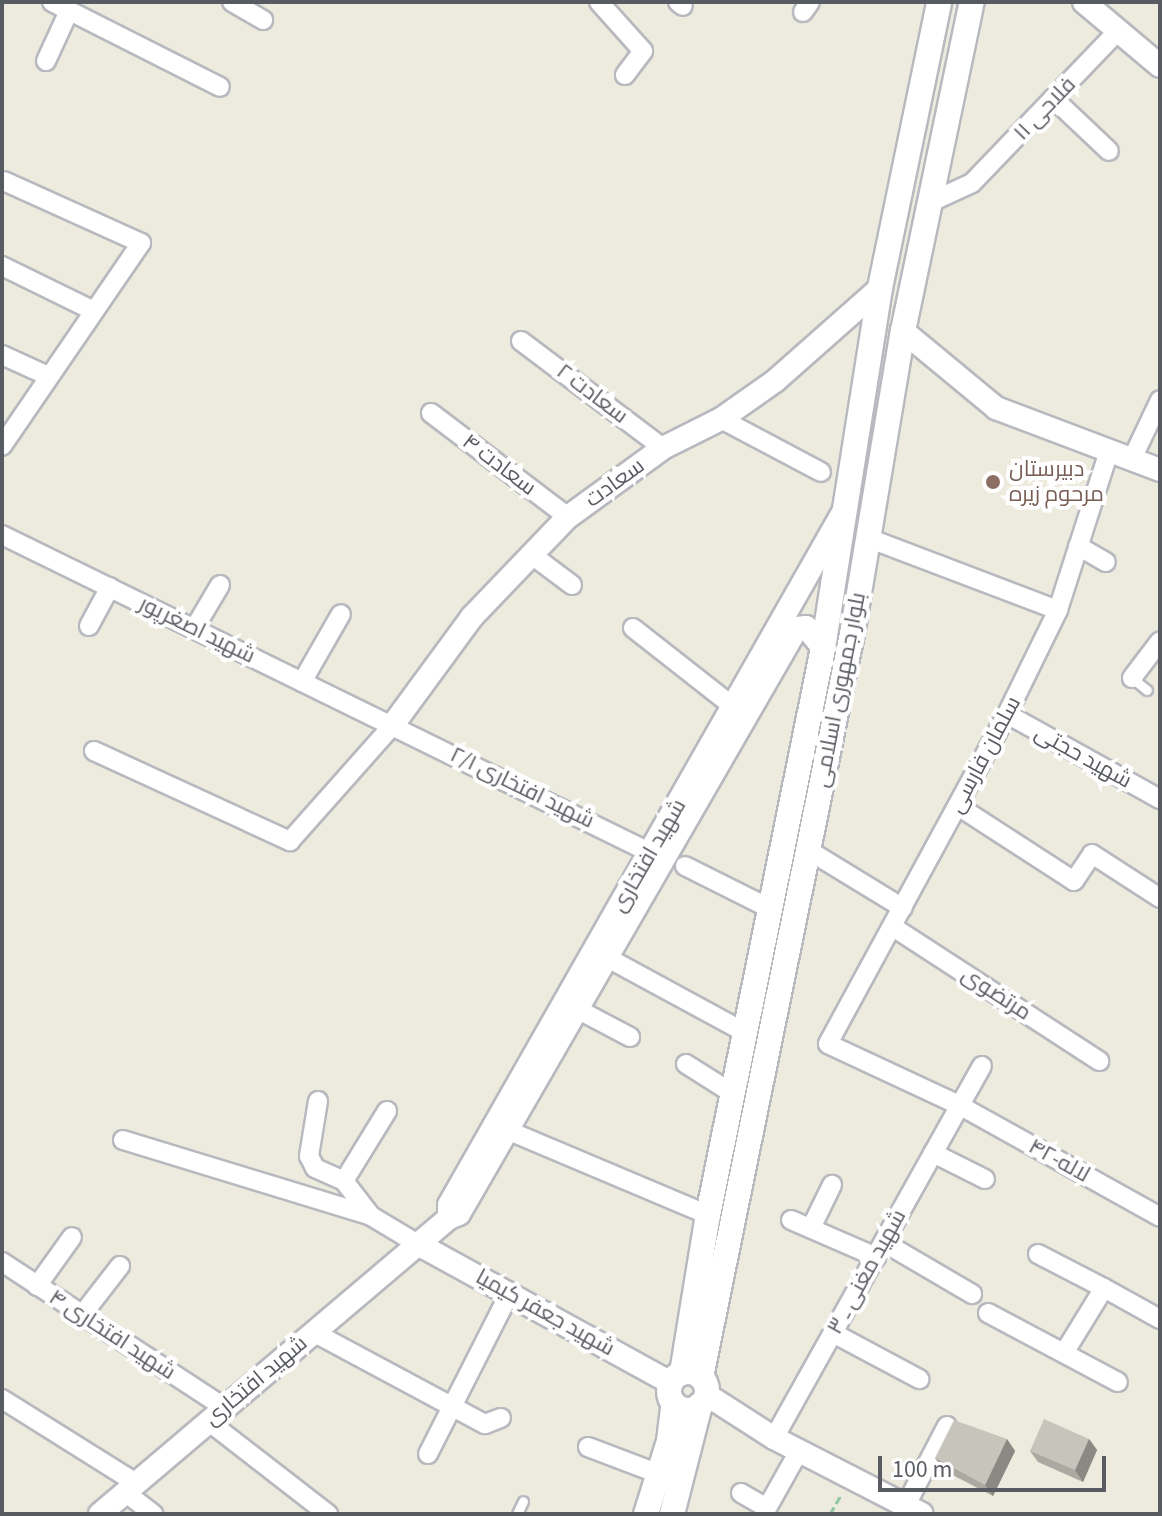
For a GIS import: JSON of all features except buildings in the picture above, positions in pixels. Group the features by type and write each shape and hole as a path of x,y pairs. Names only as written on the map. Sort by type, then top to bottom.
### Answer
{"main road":[{"name":"بلوار جمهوری اسلامی","path":"672,1514 692,1447 689,1389 708,1215 823,648 880,288 935,36 939,2"},
{"path":"957,2 970,2"},
{"name":"بلوار جمهوری اسلامی","path":"646,1514 689,1389 808,850 896,389 903,331 966,46 970,2"},
{"path":"935,36 946,29 966,46"},
{"path":"867,385 880,398 896,389"},
{"path":"858,439 875,431 885,447"},
{"path":"669,1441 685,1434 692,1447"}],"street":[{"path":"52,2 220,87"},
{"path":"232,2 263,20"},
{"path":"599,2 643,51 625,75"},
{"path":"1084,2 1160,66"},
{"path":"46,61 69,11"},
{"name":"فلاحی ۱۱","path":"933,201 972,183 1117,32"},
{"path":"1055,100 1109,151"},
{"path":"2,446 141,243 4,181"},
{"path":"2,266 94,311"},
{"name":"سعادت","path":"392,726 472,617 568,517 663,448 721,419 775,381 880,288"},
{"path":"903,331 996,408 1160,470"},
{"name":"سعادت ۲","path":"521,341 663,448"},
{"path":"2,355 48,376"},
{"path":"1132,459 1160,400"},
{"name":"سعادت ۴","path":"431,413 568,517"},
{"path":"721,419 821,472"},
{"name":"سلمان فارسی","path":"828,1044 1007,714 1058,610 1109,451"},
{"name":"شهید افتخاری","path":"100,1514 418,1244 449,1211 735,708 784,636 846,506"},
{"path":"868,538 1058,610"},
{"name":"شهید اصغرپور","path":"4,541 110,587 392,726"},
{"path":"1078,546 1106,562"},
{"path":"532,555 572,585"},
{"path":"194,629 220,585"},
{"path":"89,626 110,587"},
{"path":"302,682 341,614"},
{"path":"449,1211 459,1214 784,636 797,628 806,627 823,648"},
{"path":"633,628 735,708"},
{"path":"1140,684 1160,641"},
{"name":"شهید حجتی","path":"1007,714 1158,794"},
{"path":"94,751 290,841 392,726"},
{"name":"شهید افتخاری ۲/۱","path":"392,726 651,853"},
{"path":"958,806 1074,881 1092,854 1160,898"},
{"path":"808,850 903,908"},
{"path":"685,866 769,908"},
{"name":"مرتضوی","path":"893,927 1099,1061"},
{"path":"606,957 744,1032"},
{"path":"577,1009 630,1037"},
{"name":"لاله-۴۲","path":"828,1044 959,1105 1160,1217"},
{"path":"686,1064 732,1093"},
{"name":"شهید مغنی ـ ۳","path":"774,1438 982,1066"},
{"path":"318,1101 309,1156 315,1168 344,1181 371,1216"},
{"path":"344,1181 387,1111"},
{"path":"507,1130 708,1215"},
{"path":"123,1140 371,1216 418,1244"},
{"path":"933,1153 985,1179"},
{"path":"811,1228 832,1185"},
{"path":"791,1220 880,1250 972,1294"},
{"path":"37,1286 72,1237"},
{"name":"شهید جعفر کیمیا","path":"418,1244 774,1438 914,1510"},
{"path":"1038,1254 1160,1319"},
{"name":"شهید افتخاری ۴","path":"2,1262 82,1315 216,1414 328,1514"},
{"path":"82,1315 120,1266"},
{"path":"1064,1353 1104,1288"},
{"path":"428,1454 509,1294"},
{"path":"988,1313 1118,1382"},
{"path":"315,1333 485,1424 501,1418"},
{"path":"833,1333 919,1379"},
{"path":"2,1399 131,1487 153,1514"},
{"path":"914,1510 947,1426"},
{"path":"588,1447 659,1474"},
{"path":"741,1493 767,1508 799,1451"}],"lane":[{"path":"517,1514 523,1501"}],"path":[{"path":"830,1514 852,1478"}],"place":[{"name":"دبیرستان مرحوم زیره","path":"993,482"}]}
